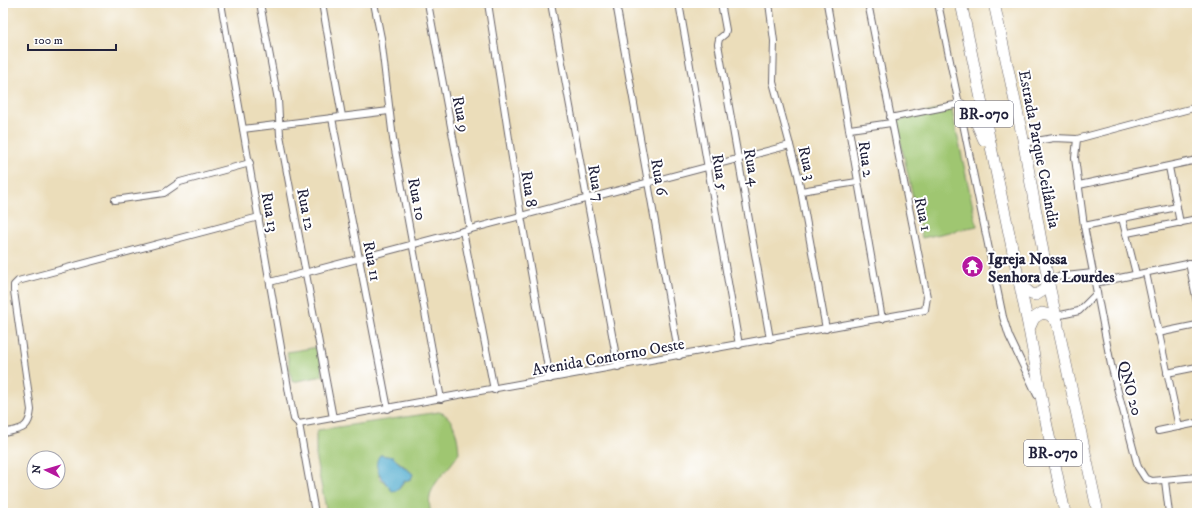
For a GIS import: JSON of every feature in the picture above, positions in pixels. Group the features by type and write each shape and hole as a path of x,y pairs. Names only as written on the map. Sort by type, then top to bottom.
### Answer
{"highway":[{"name":"BR-070","path":"961,3 1020,284 1065,513"},
{"name":"Estrada Parque Ceilândia","path":"994,3 1024,144 1048,279 1098,513"},
{"path":"959,104 972,113 995,169"},
{"path":"1020,284 1031,294 1036,295 1044,290 1048,279"},
{"path":"1029,329 1034,318 1042,313 1050,315 1057,320"}],"street":[{"name":"Rua 13","path":"221,3 294,419 299,424 315,513"},
{"name":"Rua 12","path":"260,3 278,100 279,124 333,418"},
{"path":"322,3 342,116"},
{"name":"Rua 10","path":"374,3 381,38 389,111 441,399"},
{"name":"Rua 9","path":"428,3 470,229"},
{"name":"Rua 8","path":"488,3 521,216 550,379"},
{"name":"Rua 7","path":"551,3 618,367"},
{"name":"Rua 6","path":"616,3 679,356"},
{"name":"Rua 5","path":"679,3 739,345"},
{"name":"Rua 4","path":"721,3 726,30 725,34 718,39 718,44 770,339"},
{"name":"Rua 3","path":"769,3 774,41 773,82 801,191 826,329"},
{"name":"Rua 2","path":"827,3 882,319"},
{"name":"Rua 1","path":"868,3 927,297 927,306 925,310 920,312"},
{"path":"938,3 1003,317 1009,336 1043,407"},
{"path":"850,129 959,104"},
{"path":"1024,144 1054,138 1077,139 1197,107"},
{"path":"243,129 389,111"},
{"name":"Rua 11","path":"332,118 388,408"},
{"name":"QNO 20","path":"1077,139 1076,158 1084,226 1111,366 1138,466 1146,478 1152,481 1197,477"},
{"path":"270,282 470,229 587,200 790,145"},
{"path":"1079,185 1197,160"},
{"path":"114,200 164,193 180,182 250,163"},
{"path":"1169,167 1180,223"},
{"path":"801,191 857,182"},
{"path":"1084,226 1177,207"},
{"path":"3,433 22,429 30,422 31,410 14,291 14,285 18,281 259,217"},
{"path":"1122,218 1127,233 1136,274"},
{"path":"1127,233 1197,219"},
{"path":"463,231 494,390"},
{"path":"1095,283 1197,262"},
{"path":"1189,263 1197,302"},
{"path":"1048,279 1093,273"},
{"path":"1146,273 1179,427"},
{"path":"1057,320 1079,311 1097,293"},
{"name":"Avenida Contorno Oeste","path":"299,424 920,312"},
{"path":"1158,333 1197,324"},
{"path":"1167,373 1197,367"},
{"name":"QNO 20","path":"1158,431 1197,424"},
{"path":"1164,481 1169,513"}],"green space":[{"path":"951,106 977,226 922,238 896,121"},
{"path":"318,347 323,376 292,382 287,352"},
{"path":"439,412 449,418 455,429 459,453 433,488 430,495 429,504 431,513 327,513 316,460 316,434 318,430","holes":["380,455 385,455 398,462 413,474 411,479 404,481 400,488 390,488 379,477"]}],"water":[{"path":"380,455 393,457 413,474 411,479 404,481 398,490 392,491 382,479 377,465 377,460"}],"place":[{"name":"Igreja Nossa Senhora de Lourdes","path":"973,267"}]}
